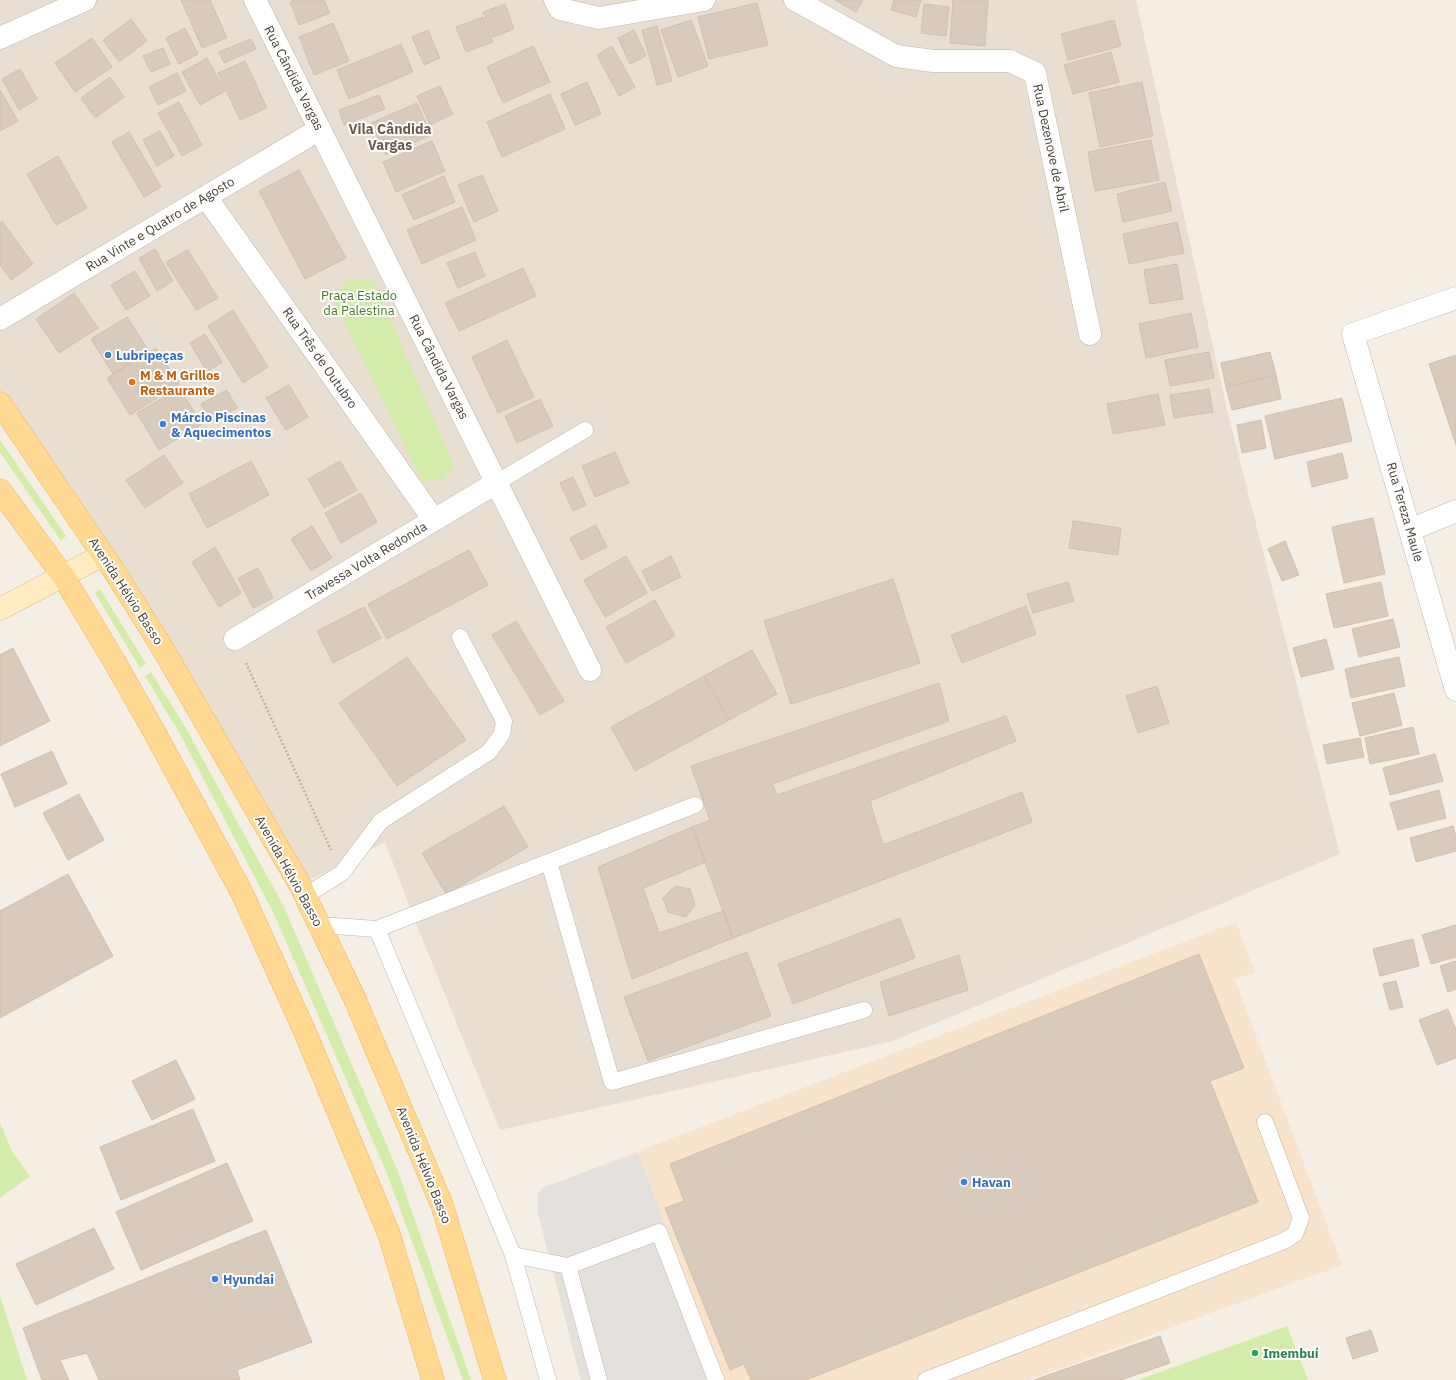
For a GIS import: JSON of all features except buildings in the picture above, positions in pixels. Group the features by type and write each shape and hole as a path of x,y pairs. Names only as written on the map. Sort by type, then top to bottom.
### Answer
{"main road":[{"name":"Avenida Hélvio Basso","path":"0,403 103,555 160,644 305,896 320,925 354,997 442,1205 495,1380"},
{"path":"0,490 62,576 151,726 242,891 305,1032 389,1234 433,1380"}],"street":[{"path":"0,38 85,0"},
{"name":"Rua Cândida Vargas","path":"255,0 590,670"},
{"path":"555,0 560,9 599,18 704,0"},
{"name":"Rua Dezenove de Abril","path":"795,0 896,56 933,61 1010,61 1036,73 1090,334"},
{"name":"Rua Vinte e Quatro de Agosto","path":"0,319 320,129"},
{"name":"Rua Três de Outubro","path":"206,197 434,520"},
{"name":"Rua Tereza Maule","path":"1456,298 1353,334 1456,690"},
{"name":"Travessa Volta Redonda","path":"236,639 496,483"},
{"path":"1410,530 1456,511"},
{"path":"0,609 103,555"}],"lane":[{"path":"496,483 585,430"},
{"path":"305,896 342,873 381,821 489,752 502,734 504,721 460,637"},
{"path":"320,925 378,929 696,805"},
{"path":"548,862 612,1082 864,1010"},
{"path":"378,929 513,1255 548,1380"},
{"path":"926,1380 1284,1241 1294,1234 1301,1218 1264,1122"},
{"path":"513,1255 568,1266 659,1232 716,1380"},
{"path":"568,1266 599,1380"}],"path":[{"path":"236,639 342,873"}],"shaded area":[{"name":"Vila Cândida Vargas","path":"0,0 1136,0 1228,414 1340,854 893,1041 500,1130 413,916 385,842 300,885 0,403"},
{"name":"Havan","path":"1236,922 1255,972 1235,979 1342,1265 1028,1380 581,1380 538,1213 538,1194 542,1188"},
{"path":"638,1153 722,1380 581,1380 538,1213 538,1194 542,1188"}],"green space":[{"name":"Praça Estado da Palestina","path":"350,280 373,280 454,466 442,480 422,481 332,297"},
{"path":"0,440 66,536 61,541 0,452"},
{"path":"100,589 146,664 140,668 95,593"},
{"path":"151,672 184,725 283,905 397,1169 471,1380 463,1380 386,1171 274,914 179,732 145,676"},
{"path":"0,1123 13,1153 30,1176 0,1198"},
{"path":"0,1296 27,1380 0,1380"},
{"name":"Imembuí","path":"1287,1326 1308,1380 1138,1380"}],"place":[{"name":"Lubripeças","path":"108,355"},
{"name":"M & M Grillos Restaurante","path":"132,382"},
{"name":"Márcio Piscinas & Aquecimentos","path":"163,424"},
{"name":"Havan","path":"964,1182"},
{"name":"Hyundai","path":"215,1279"},
{"name":"Imembuí","path":"1255,1353"}],"district":[{"name":"Vila Cândida Vargas","path":"390,138"}]}
